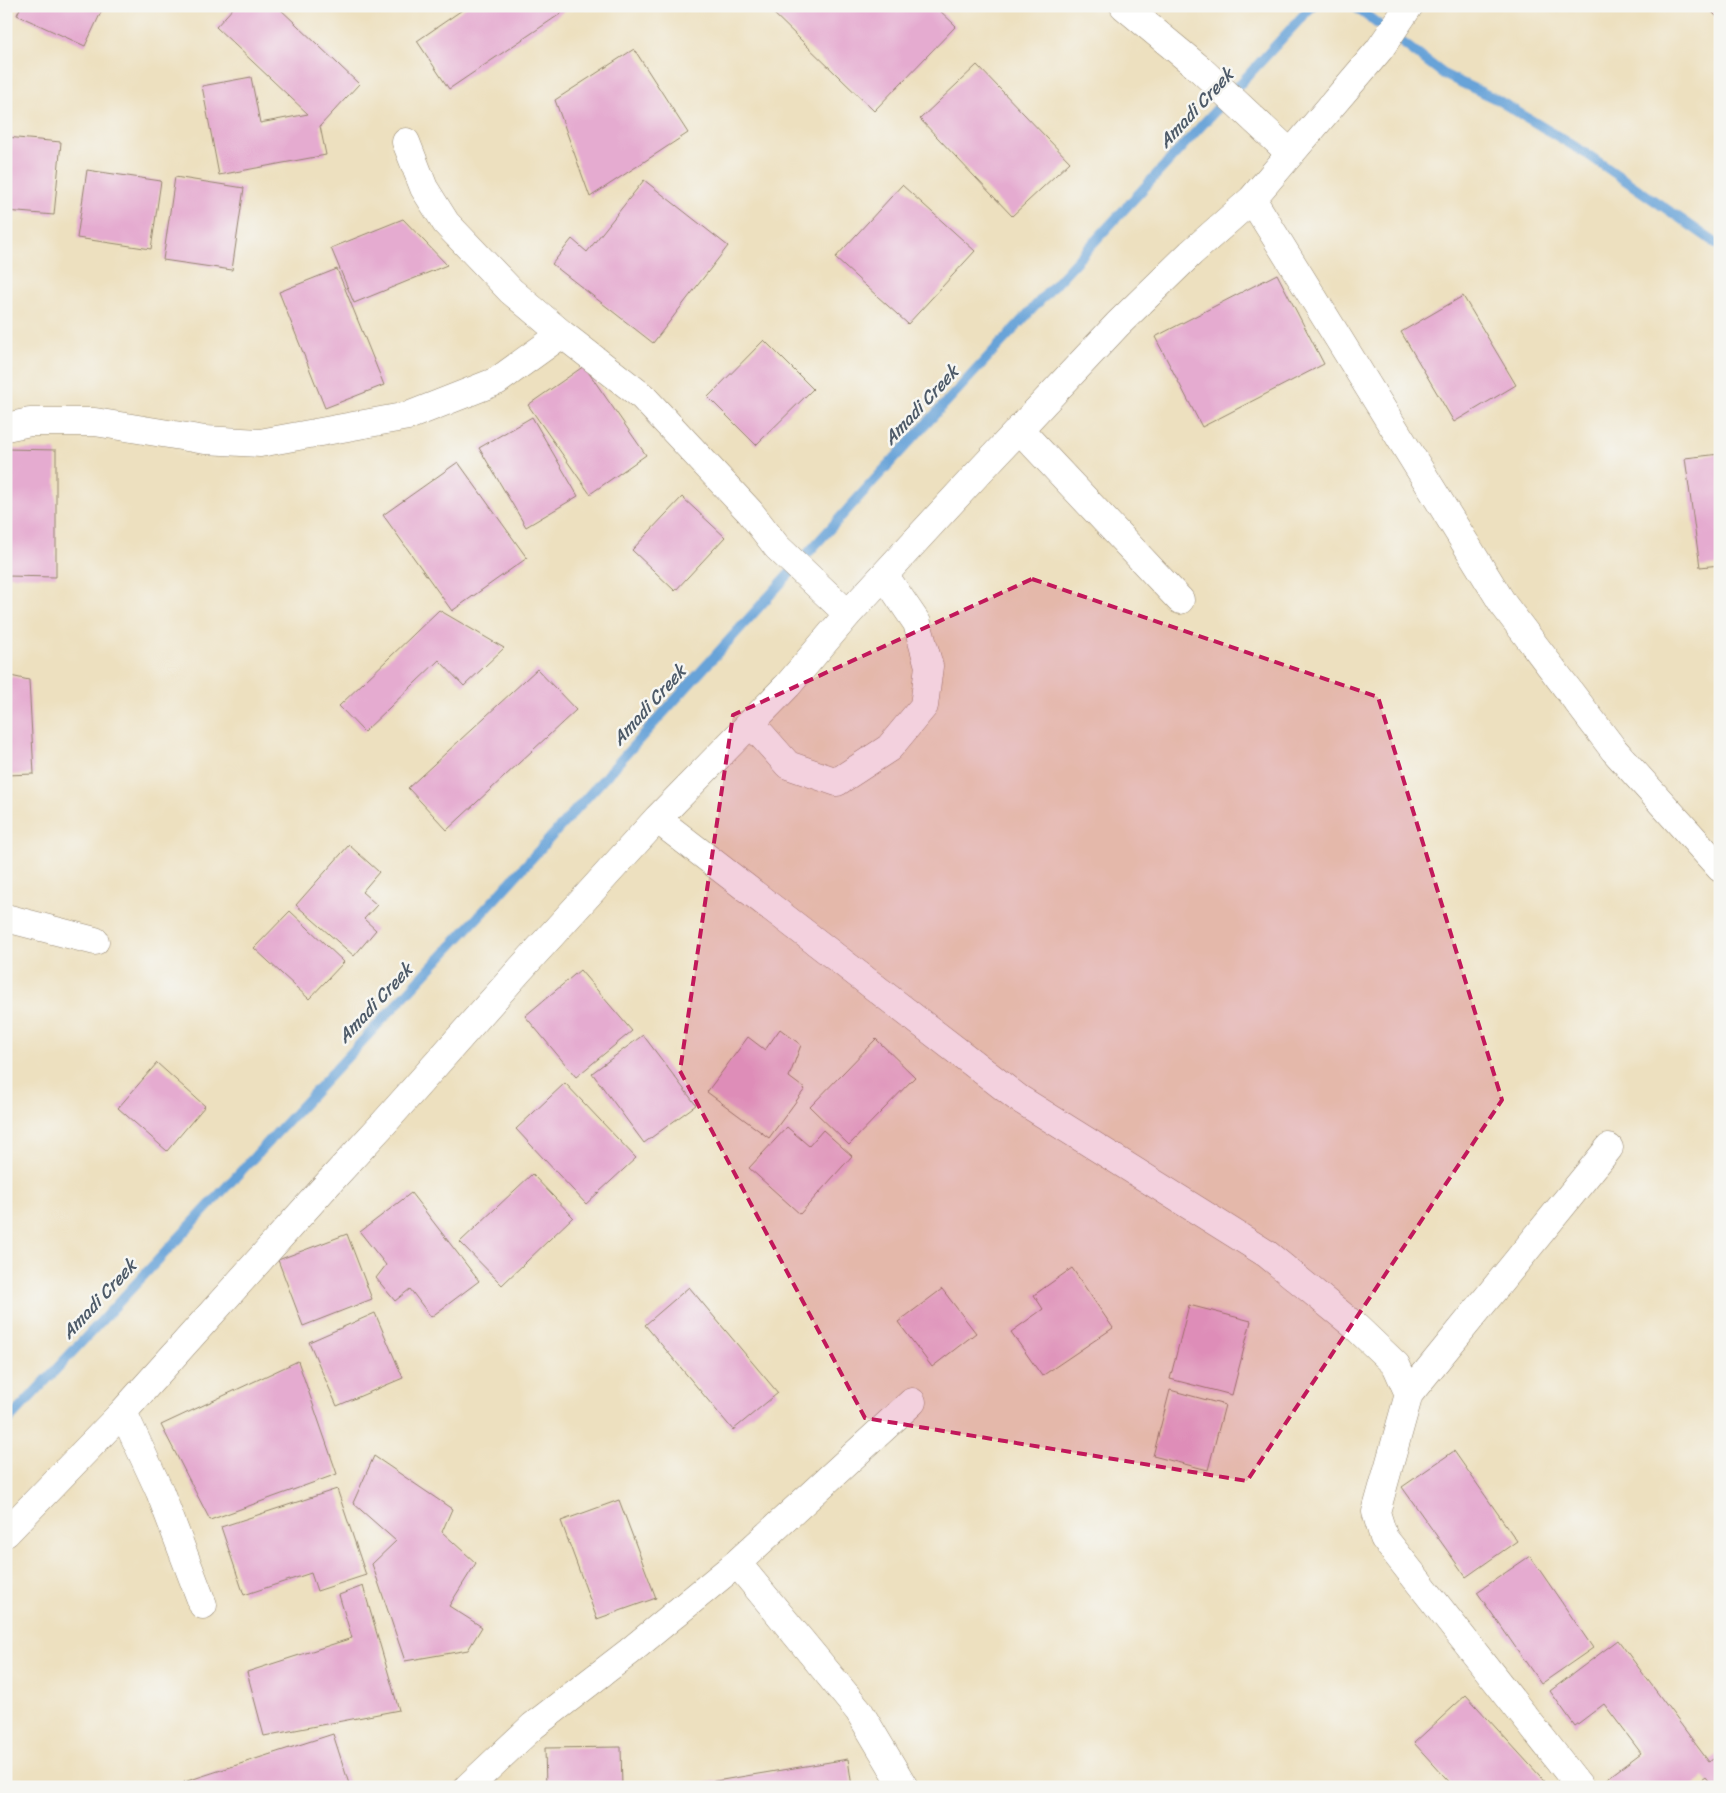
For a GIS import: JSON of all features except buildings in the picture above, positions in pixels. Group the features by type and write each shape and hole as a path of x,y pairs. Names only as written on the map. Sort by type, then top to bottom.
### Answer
{"street":[{"path":"1124,6 1200,69 1290,153"},
{"path":"6,1533 123,1412 517,973 658,820 788,685 848,614 1019,429 1118,324 1191,253 1252,199 1378,50 1406,10"},
{"path":"406,142 424,188 446,223 511,291 562,334 643,397 750,512 777,547 848,614"},
{"path":"1252,199 1503,604 1614,750 1720,868"},
{"path":"6,427 30,422 95,422 206,440 260,443 408,416 497,381 562,334"},
{"path":"1019,429 1180,600"},
{"path":"751,723 788,765 837,782 889,748 924,706 929,666 917,623 885,576"},
{"path":"658,820 1018,1098 1267,1254 1355,1326 1396,1365 1409,1394"},
{"path":"6,918 95,941"},
{"path":"1580,1787 1384,1538 1376,1512 1409,1394 1609,1148"},
{"path":"468,1787 533,1726 629,1652 737,1563 912,1402"},
{"path":"123,1412 160,1492 203,1605"},
{"path":"737,1563 859,1711 904,1787"}],"highlighted area":[{"path":"1032,579 1378,697 1502,1100 1247,1481 865,1418 680,1071 733,715"}],"waterway":[{"name":"Amadi Creek","path":"6,1423 493,901 867,488 1312,6"},
{"path":"1354,6 1445,75 1496,99 1587,154 1720,246"}]}
